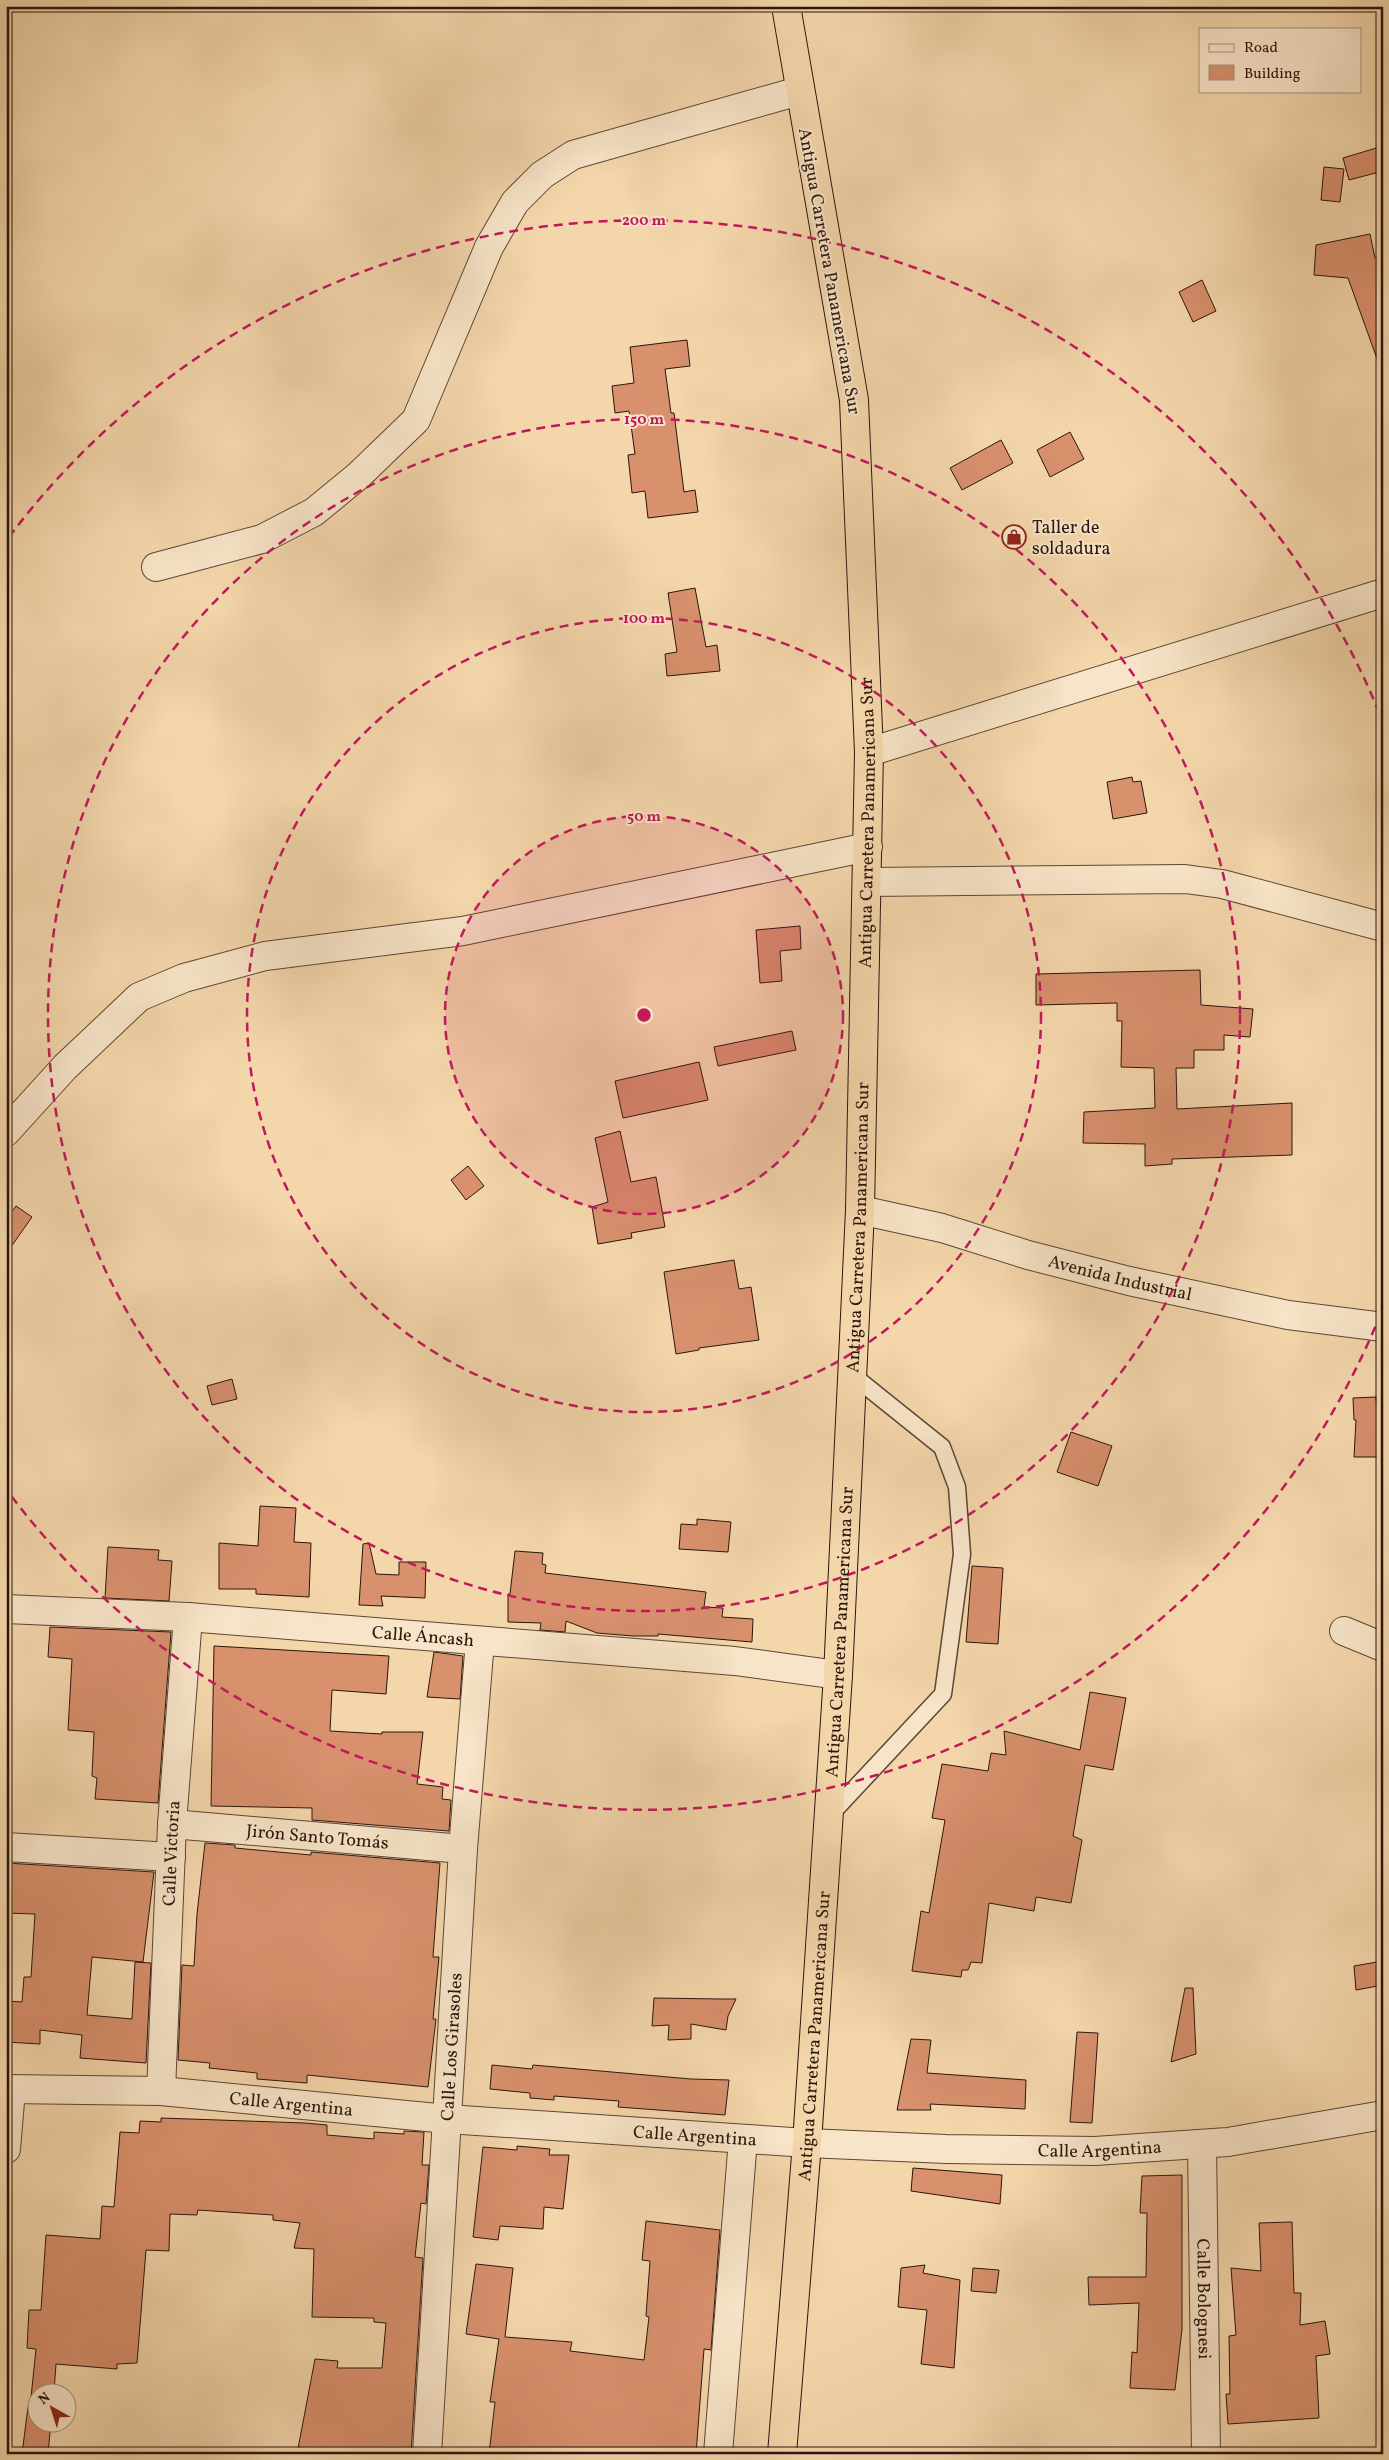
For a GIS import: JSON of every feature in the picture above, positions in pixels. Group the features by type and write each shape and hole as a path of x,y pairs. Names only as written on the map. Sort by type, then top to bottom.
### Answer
{"highway":[{"name":"Antigua Carretera Panamericana Sur","path":"782,2454 807,2143 838,1676 860,1210 869,752 854,400 799,91 786,6"}],"street":[{"path":"156,567 262,539 314,512 359,475 416,420 489,247 515,202 542,175 573,154 799,91"},
{"path":"869,752 1383,593"},
{"path":"6,1132 65,1067 139,996 184,978 265,956 463,931 868,846"},
{"path":"867,882 1185,878 1222,884 1383,927"},
{"name":"Avenida Industrial","path":"860,1210 942,1228 1028,1255 1129,1281 1288,1315 1383,1327"},
{"name":"Calle Áncash","path":"6,1609 188,1617 735,1661 838,1676"},
{"name":"Calle Victoria","path":"161,2091 172,1824 188,1617"},
{"path":"1344,1631 1383,1647"},
{"name":"Calle Los Girasoles","path":"427,2454 463,1849 480,1641"},
{"name":"Jirón Santo Tomás","path":"172,1824 463,1849"},
{"path":"6,1847 171,1857"},
{"path":"6,2148 9,2090"},
{"name":"Calle Argentina","path":"9,2090 161,2091 447,2119 807,2143 946,2150 1085,2151 1228,2142 1383,2115"},
{"path":"718,2454 743,2139"},
{"name":"Calle Bolognesi","path":"1202,2144 1206,2454"}],"lane":[{"path":"829,1816 943,1694 962,1554 958,1487 942,1447 851,1374"}],"building":[{"path":"1383,146 1383,171 1349,180 1343,158"},
{"path":"1324,167 1344,169 1340,202 1321,200"},
{"path":"1370,234 1375,258 1383,256 1383,367 1380,367 1348,278 1314,275 1316,245"},
{"path":"1202,280 1216,311 1193,322 1179,292"},
{"path":"687,340 690,366 665,369 671,413 674,413 684,492 695,490 698,512 648,518 645,491 632,493 628,455 635,454 629,411 615,413 612,386 634,383 630,347"},
{"path":"1070,432 1084,459 1050,477 1037,450"},
{"path":"1001,440 1013,463 962,490 950,468"},
{"path":"695,588 706,647 717,645 720,671 667,676 665,654 677,652 668,593"},
{"path":"1132,777 1133,782 1141,781 1147,813 1113,819 1107,782"},
{"path":"800,926 801,949 780,951 782,981 760,983 756,930"},
{"path":"1200,970 1201,1005 1253,1009 1250,1037 1224,1035 1224,1050 1194,1050 1194,1068 1176,1068 1177,1109 1292,1103 1292,1155 1172,1159 1172,1164 1145,1166 1145,1144 1083,1143 1084,1112 1155,1108 1154,1068 1121,1067 1122,1021 1117,1021 1117,1003 1036,1005 1036,974"},
{"path":"792,1031 796,1050 718,1066 714,1047"},
{"path":"699,1062 708,1100 623,1118 615,1081"},
{"path":"620,1131 631,1182 656,1177 665,1227 631,1233 632,1238 598,1244 592,1207 608,1202 595,1138"},
{"path":"468,1166 484,1186 466,1200 451,1180"},
{"path":"16,1206 32,1217 6,1254 6,1219"},
{"path":"734,1260 739,1289 751,1287 759,1340 699,1348 699,1350 676,1354 664,1272"},
{"path":"232,1379 237,1399 212,1405 207,1386"},
{"path":"1376,1397 1376,1401 1383,1400 1383,1457 1354,1457 1356,1420 1354,1420 1353,1398"},
{"path":"1071,1432 1112,1446 1098,1486 1057,1472"},
{"path":"260,1506 296,1508 294,1542 311,1543 309,1597 256,1594 256,1589 219,1589 219,1543 258,1546"},
{"path":"697,1519 731,1522 728,1552 679,1549 681,1524 697,1525"},
{"path":"369,1543 376,1574 399,1575 399,1562 426,1562 425,1598 381,1596 383,1606 359,1605 363,1544"},
{"path":"108,1547 159,1550 158,1560 172,1561 169,1601 105,1598"},
{"path":"515,1551 543,1553 542,1564 546,1565 545,1573 706,1592 704,1607 723,1608 722,1617 753,1619 752,1642 658,1634 658,1636 633,1636 597,1633 566,1621 565,1632 540,1630 541,1623 508,1622 508,1594 510,1594"},
{"path":"972,1566 1003,1568 998,1644 966,1642"},
{"path":"50,1627 171,1632 158,1803 95,1799 97,1778 92,1776 94,1732 68,1730 72,1659 48,1657"},
{"path":"214,1646 389,1656 386,1694 332,1690 330,1731 382,1734 382,1732 423,1732 417,1784 443,1787 442,1799 451,1800 449,1831 312,1820 312,1808 211,1806"},
{"path":"434,1652 463,1656 460,1699 427,1697"},
{"path":"1090,1692 1126,1698 1113,1770 1085,1765 1073,1836 1082,1840 1071,1903 1036,1897 1034,1911 989,1903 982,1963 971,1962 968,1970 962,1970 961,1977 912,1971 921,1911 929,1913 945,1820 932,1818 942,1764 988,1771 991,1753 1006,1755 1004,1731 1080,1750"},
{"path":"205,1843 235,1845 235,1848 311,1855 311,1852 440,1863 433,1957 439,1957 433,2019 436,2019 428,2087 307,2075 307,2083 257,2079 257,2073 209,2068 210,2063 178,2060 182,1965 194,1966 197,1914"},
{"path":"6,1863 154,1872 143,1962 92,1957 87,2015 132,2019 135,1962 151,1963 146,2063 80,2058 82,2035 40,2030 40,2044 6,2042 6,2001 22,2002 24,1977 31,1977 35,1914 6,1913"},
{"path":"1383,1961 1383,1985 1356,1990 1354,1966"},
{"path":"1185,1988 1193,1988 1196,2054 1171,2062"},
{"path":"654,1998 736,1999 728,2016 726,2030 691,2024 691,2039 668,2040 669,2025 652,2026"},
{"path":"1077,2032 1098,2033 1092,2123 1070,2122"},
{"path":"911,2039 931,2040 927,2073 1026,2080 1025,2109 930,2104 931,2110 897,2110"},
{"path":"492,2065 532,2069 533,2065 691,2079 729,2080 725,2115 618,2107 619,2101 554,2096 554,2100 530,2098 530,2093 490,2089"},
{"path":"161,2118 305,2123 327,2125 327,2135 374,2139 374,2132 404,2134 404,2131 424,2132 422,2165 429,2165 426,2204 421,2203 415,2257 423,2258 411,2454 297,2454 315,2359 338,2361 337,2368 382,2368 386,2323 374,2322 374,2318 312,2317 314,2249 294,2248 300,2223 273,2220 273,2215 198,2210 197,2215 170,2214 169,2251 146,2250 137,2363 117,2364 117,2369 56,2364 55,2382 33,2382 36,2349 27,2348 29,2310 41,2310 46,2235 100,2239 102,2206 114,2207 120,2132 139,2133 140,2121 161,2122"},
{"path":"517,2146 550,2149 549,2155 569,2155 563,2209 544,2207 543,2229 500,2226 498,2240 473,2237 483,2147 517,2150"},
{"path":"913,2168 1002,2175 1000,2204 911,2191"},
{"path":"1182,2175 1182,2329 1175,2390 1130,2388 1132,2352 1137,2353 1139,2303 1089,2305 1088,2277 1146,2277 1147,2213 1140,2213 1142,2176"},
{"path":"646,2221 720,2230 711,2350 704,2349 696,2454 489,2454 495,2402 490,2402 499,2339 466,2334 476,2264 513,2268 505,2337 572,2342 570,2351 644,2360 649,2317 646,2316 650,2261 642,2260"},
{"path":"1292,2222 1294,2293 1301,2293 1300,2325 1325,2321 1330,2354 1316,2356 1319,2418 1228,2424 1226,2394 1230,2394 1229,2336 1236,2335 1231,2268 1261,2271 1259,2223"},
{"path":"925,2265 923,2273 960,2280 954,2368 921,2364 927,2310 898,2307 901,2268"},
{"path":"973,2268 999,2270 996,2293 971,2291"},
{"path":"28,2407 28,2432 50,2432 48,2454 22,2454"}],"place":[{"name":"Taller de soldadura","path":"1014,537"}]}
